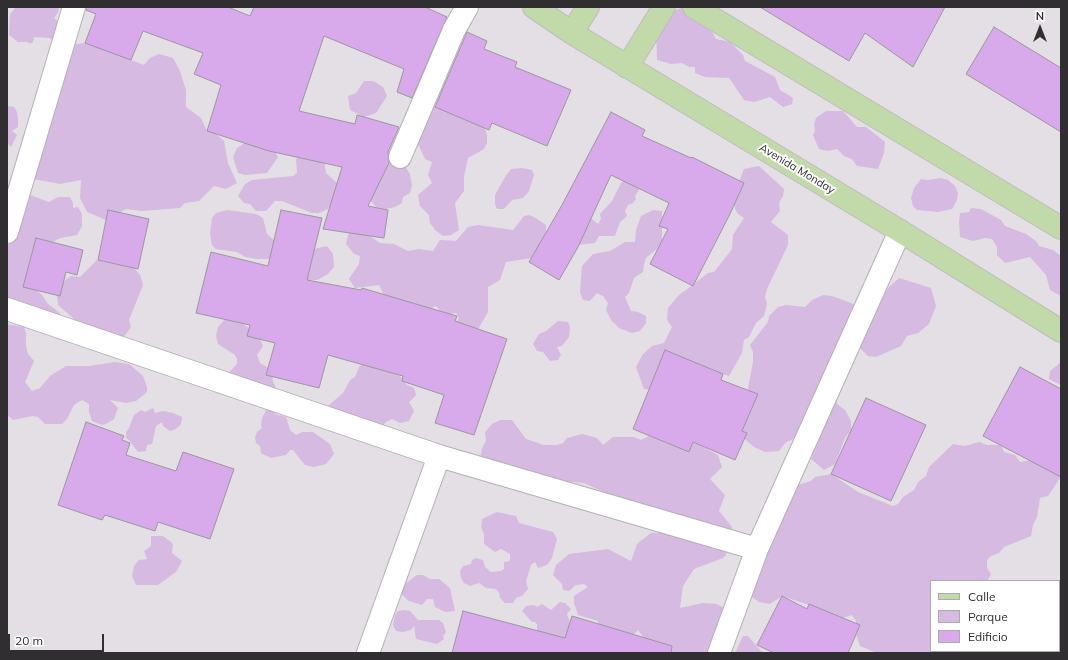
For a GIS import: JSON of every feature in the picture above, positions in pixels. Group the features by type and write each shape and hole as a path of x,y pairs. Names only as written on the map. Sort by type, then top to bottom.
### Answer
{"main road":[{"name":"Avenida Monday","path":"534,7 572,33 627,67 900,231 1061,331"},
{"path":"572,33 588,7"},
{"path":"627,67 664,7"},
{"path":"694,7 1061,228"}],"street":[{"path":"7,232 74,7"},
{"path":"400,157 454,30 467,7"},
{"path":"719,653 757,549 900,231"},
{"path":"7,309 439,456 757,549"},
{"path":"368,653 439,456"}],"green space":[{"path":"16,7 59,7 58,13 54,18 60,23 54,32 53,41 49,38 34,37 33,42 30,44 28,42 18,42 9,35 10,14"},
{"path":"684,7 710,28 716,39 730,42 743,55 745,61 775,77 780,90 793,98 792,104 783,107 770,97 754,102 744,100 729,78 705,77 695,73 695,67 689,67 682,63 671,64 657,60 656,24 665,14"},
{"path":"85,43 120,52 131,60 144,65 150,58 159,54 173,58 180,71 186,90 186,107 201,118 207,131 215,133 224,141 228,163 237,183 226,189 214,186 199,201 185,203 180,208 142,211 126,209 106,220 87,212 80,198 81,180 60,184 23,177 70,45"},
{"path":"364,81 373,81 383,87 387,96 376,113 364,117 350,110 348,96 356,93"},
{"path":"7,106 14,107 18,118 18,127 12,131 17,135 11,147 7,143"},
{"path":"433,106 473,121 485,129 487,135 487,143 484,149 468,158 464,177 464,191 455,203 459,230 451,235 443,236 435,230 430,223 429,215 420,206 418,195 432,183 428,175 432,162 425,159 416,140"},
{"path":"826,111 843,111 857,127 866,127 885,142 884,153 878,169 857,166 852,159 844,156 837,149 828,151 819,149 813,135 815,131 814,124 816,118"},
{"path":"245,143 275,152 278,157 267,173 245,175 238,173 233,157 237,148"},
{"path":"305,155 324,160 326,173 337,183 339,188 328,209 319,213 312,213 282,201 275,201 266,211 256,211 250,204 244,203 238,196 245,184 252,180 293,176 297,173 296,159"},
{"path":"379,162 405,166 410,174 412,186 410,193 403,197 402,203 395,207 386,209 376,207 366,195"},
{"path":"759,166 784,189 783,196 779,203 780,211 771,222 788,235 788,245 767,289 765,297 767,304 764,316 756,323 749,337 744,340 742,353 729,376 720,373 653,390 644,389 636,367 643,354 652,346 664,343 672,327 667,320 668,308 678,296 708,273 714,272 732,249 733,235 744,218 738,214 735,209 734,202 738,185 744,169"},
{"path":"522,168 532,170 534,175 529,191 523,198 512,200 504,209 497,209 495,204 495,195 505,177 511,169"},
{"path":"628,178 638,186 639,190 635,196 636,199 633,203 628,205 625,211 627,216 620,222 615,236 599,236 595,243 577,245 588,216 598,224 601,219 600,214 612,201 621,183"},
{"path":"941,178 948,180 955,186 958,193 957,200 952,209 938,212 917,210 913,206 911,198 914,188 921,179 928,180"},
{"path":"30,195 49,202 58,197 70,197 73,203 73,208 78,207 82,214 82,226 77,235 61,238 52,242 37,241 33,249 29,265 31,285 42,295 48,304 60,313 58,318 7,309 7,247 9,244 7,242 22,203"},
{"path":"971,208 981,209 1001,220 1005,226 1026,234 1036,241 1039,246 1053,250 1061,256 1061,296 1050,290 1046,275 1030,257 1005,263 997,255 997,247 992,239 985,238 973,241 960,237 960,213 969,212"},
{"path":"227,210 256,214 263,218 267,234 275,241 310,250 327,246 333,254 334,267 328,274 317,280 309,280 302,285 272,259 245,257 237,252 216,249 212,245 210,234 212,218 216,213"},
{"path":"653,210 662,211 662,241 658,248 646,258 643,272 634,278 629,293 625,297 631,311 638,312 646,316 646,323 640,331 632,333 619,328 611,320 606,310 608,303 603,296 597,293 590,301 583,300 580,292 582,266 593,254 610,251 625,242 635,242 636,230 641,216"},
{"path":"529,215 546,225 546,237 532,258 506,262 500,280 488,287 488,312 478,329 454,325 459,318 456,313 449,314 441,312 436,306 424,312 384,295 379,285 355,288 349,279 359,264 360,256 354,254 346,244 349,231 358,228 380,243 394,244 408,251 419,249 433,251 440,240 456,241 468,227 478,225 513,230 524,216"},
{"path":"97,260 134,268 140,275 143,285 129,320 131,327 121,341 82,326 58,305 57,295 64,281 71,276 80,277"},
{"path":"899,278 931,288 936,306 929,324 918,333 907,336 901,346 876,357 868,356 857,345 870,317 878,308 886,290"},
{"path":"823,295 832,296 859,306 795,438 785,443 779,451 765,452 754,447 741,436 740,423 751,410 751,399 747,394 753,362 753,352 750,345 768,322 769,316 778,307 786,305 805,307 812,300"},
{"path":"225,319 237,319 259,336 263,346 257,355 260,363 272,370 273,382 277,390 229,378 230,371 237,364 237,359 235,355 218,344 216,336 218,327"},
{"path":"558,321 568,322 570,327 569,337 562,346 557,347 561,355 558,360 550,361 543,352 537,351 533,344 539,334 546,331"},
{"path":"7,324 24,327 28,354 34,361 25,382 32,391 40,388 50,376 66,366 89,366 115,362 129,364 143,376 147,387 147,392 136,401 126,403 110,400 118,408 114,419 102,425 92,421 89,412 89,404 82,400 74,405 67,419 62,424 45,424 38,417 33,416 13,420 7,415"},
{"path":"368,360 399,375 407,385 414,388 416,395 409,402 414,411 409,421 400,423 392,419 382,426 324,411 343,393 350,380 355,377 359,367"},
{"path":"1061,362 1061,385 1049,379 1050,371"},
{"path":"835,396 837,404 845,410 851,421 851,430 845,438 835,464 824,470 811,459"},
{"path":"153,408 155,413 163,411 182,417 181,424 176,429 170,431 163,426 162,422 156,426 152,444 147,445 146,451 138,452 126,438 126,432 134,415 141,410 145,412"},
{"path":"270,408 275,410 275,414 286,417 290,430 296,435 302,432 313,432 330,444 334,454 326,464 314,467 305,465 293,450 290,450 286,455 271,458 261,453 260,446 256,443 255,437 257,432 262,428 262,418 266,410"},
{"path":"500,420 512,420 526,439 544,445 557,445 563,443 567,438 582,434 597,438 603,445 613,437 634,437 641,440 649,436 684,450 694,442 718,455 722,467 710,479 725,495 719,511 732,527 731,534 608,501 606,493 584,483 546,480 480,460 482,448 486,441 485,432 492,424"},
{"path":"979,442 987,445 1001,445 1004,452 1015,455 1020,462 1032,460 1061,474 1048,496 1040,498 1037,517 1033,525 1031,536 1004,547 999,553 991,556 987,560 987,568 991,574 988,580 930,580 931,653 877,653 860,646 856,634 856,621 852,615 836,620 821,609 782,596 770,604 759,602 752,597 749,592 794,486 811,481 815,477 831,474 858,492 893,506 898,504 903,497 914,490 918,482 926,476 929,467 953,444 965,446"},
{"path":"497,512 516,516 519,523 553,532 557,539 552,558 547,565 538,568 535,562 531,565 526,581 528,589 522,596 516,598 513,603 505,603 500,598 499,592 495,589 486,588 479,583 470,586 464,583 461,578 460,571 463,566 471,564 472,560 476,558 483,560 485,567 491,572 501,571 504,569 504,562 510,561 510,554 501,549 495,552 484,544 484,534 481,527 482,519"},
{"path":"671,532 726,550 726,555 723,558 694,569 683,586 680,608 703,603 717,604 727,610 722,653 639,653 635,645 643,637 638,630 633,635 598,624 598,621 578,615 574,603 574,596 588,587 584,584 576,585 569,591 563,590 562,584 553,575 556,565 569,554 608,549 631,561 637,544 651,533"},
{"path":"151,536 163,536 171,542 173,544 172,553 182,561 176,572 158,585 136,585 132,576 134,566 139,560 147,559 144,551 151,546"},
{"path":"417,575 423,575 430,579 439,579 450,588 455,611 445,612 435,607 433,599 427,599 422,605 409,601 401,594 405,584"},
{"path":"560,602 565,603 571,609 567,614 570,623 567,641 537,633 537,624 532,622 522,611 526,606 534,605 537,607 542,604 551,610"},
{"path":"398,611 410,611 418,620 439,620 443,623 446,632 443,636 444,639 437,644 416,639 414,626 411,630 403,632 396,631 393,625 395,615"},
{"path":"743,636 748,636 761,651 765,653 735,653"}],"building":[{"path":"86,7 228,7 250,16 254,7 425,7 447,17 412,98 397,92 404,69 324,36 299,111 355,124 357,115 399,127 388,152 389,163 368,206 388,210 384,238 323,229 342,167 269,151 207,131 221,85 194,74 203,53 143,31 131,60 85,43 96,14 86,10"},
{"path":"760,7 945,7 913,67 865,33 849,61"},
{"path":"994,27 1061,68 1061,132 966,74"},
{"path":"467,32 487,41 484,49 517,62 515,67 571,90 547,146 492,123 489,130 435,107"},
{"path":"611,112 645,130 642,136 691,158 692,157 744,183 730,214 693,286 650,264 668,229 659,226 669,203 611,175 578,247 559,280 529,262 562,205"},
{"path":"108,210 149,219 138,269 98,260"},
{"path":"281,210 322,218 307,280 361,290 362,288 457,316 455,321 507,339 474,435 435,423 444,395 402,381 403,376 328,355 319,388 266,375 275,343 247,336 250,325 196,313 211,252 268,266"},
{"path":"36,238 83,250 77,275 66,272 60,296 23,287"},
{"path":"665,350 723,374 721,380 758,394 742,431 747,433 735,460 693,442 689,452 633,429"},
{"path":"1020,367 1061,389 1061,477 983,436"},
{"path":"866,398 926,425 891,501 831,474"},
{"path":"86,422 124,436 122,440 130,443 126,455 176,471 183,452 234,469 210,539 158,522 155,531 105,515 102,520 58,505"},
{"path":"782,596 807,609 809,604 860,625 848,653 774,653 757,645"},
{"path":"463,611 565,638 572,616 672,646 671,653 452,653"}]}
